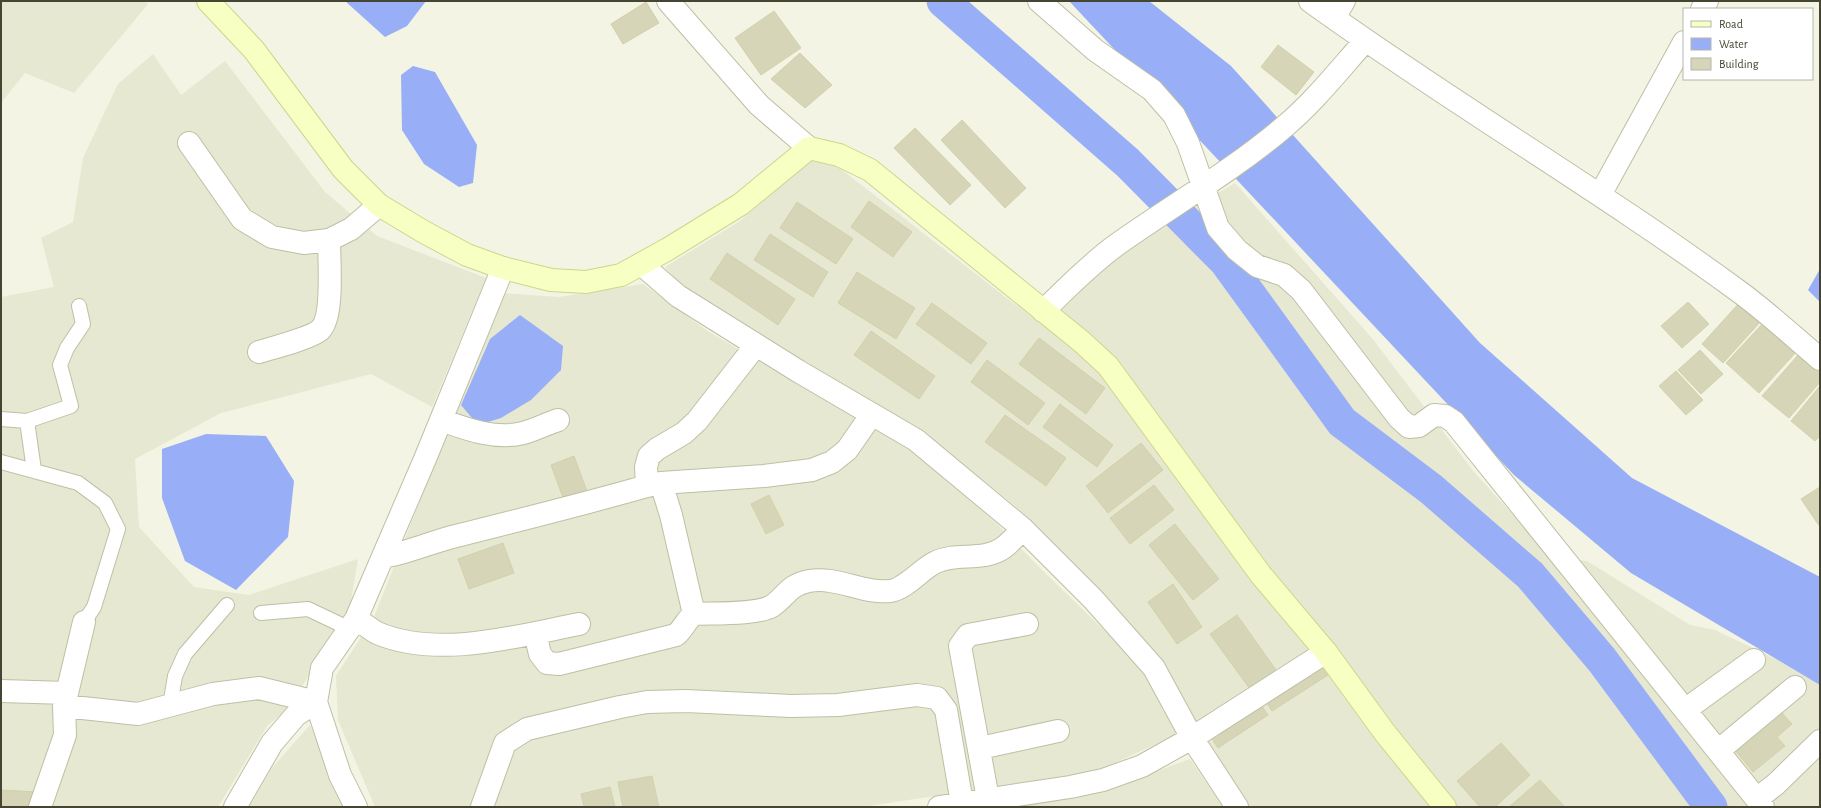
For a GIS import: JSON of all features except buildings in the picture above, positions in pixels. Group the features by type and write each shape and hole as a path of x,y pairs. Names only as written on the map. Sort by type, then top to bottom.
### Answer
{"street":[{"path":"208,1 254,50 344,169 379,205 424,232 467,255 502,268 551,280 586,282 621,275 741,204 810,148"},
{"path":"668,1 759,105 810,148 839,155 870,170 1082,342 1108,366 1261,575 1326,652 1385,733 1445,807"},
{"path":"1039,1 1095,50 1152,90 1174,115 1188,143 1196,191 1218,228 1237,250 1256,266 1284,275 1301,290 1399,418 1409,426 1419,426 1434,415 1445,416 1454,422 1760,803 1776,784 1820,741"},
{"path":"1310,1 1339,9 1365,41 1600,195 1742,294 1820,359"},
{"path":"1043,311 1086,270 1114,247 1284,128 1312,102 1365,41"},
{"path":"1600,195 1683,44"},
{"path":"189,143 242,219 272,238 304,243 329,240 351,229 379,205"},
{"path":"260,352 303,338 320,330 327,317 329,300 329,240"},
{"path":"641,264 678,296 756,345 916,440 1023,529 1093,599 1154,668 1192,738 1237,807"},
{"path":"356,807 340,775 316,702 322,668 353,624 441,420 502,268"},
{"path":"694,614 671,515 646,467 649,456 657,449 684,433 697,421 756,345"},
{"path":"383,557 401,554 453,537 542,515 654,484 711,478 764,476 812,470 832,462 847,450 872,414"},
{"path":"441,420 468,430 496,435 522,433 558,420"},
{"path":"535,633 540,654 546,663 559,664 676,635 683,629 687,620 694,614 756,612 772,606 791,587 809,581 827,580 873,591 892,591 935,562 952,556 977,557 992,554 1004,548 1023,529"},
{"path":"40,807 65,735 65,699 84,622"},
{"path":"353,624 376,632 422,643 471,644 579,624"},
{"path":"988,799 980,748 960,646 968,635 1027,624"},
{"path":"939,807 988,799 1022,800 1103,780 1142,766 1192,738 1326,652"},
{"path":"1685,710 1754,660"},
{"path":"1718,751 1795,687"},
{"path":"1,690 65,699 138,714 213,694 259,688 316,702"},
{"path":"482,807 505,743 527,729 647,702 686,701 807,706 838,705 917,695 937,698 946,710 962,803"},
{"path":"235,807 272,742 296,715 316,702"},
{"path":"980,748 1058,731"}],"lane":[{"path":"1,419 27,421 71,406 60,365 67,348 83,324 79,306"},
{"path":"27,421 34,470"},
{"path":"1,462 34,470 78,484 105,503 118,529 94,607 84,622"},
{"path":"170,706 175,676 185,654 227,605"},
{"path":"261,613 308,609 353,624"}],"shaded area":[{"path":"1,1 144,1 148,4 74,93 25,73 1,103"},
{"path":"153,54 181,95 225,61 325,192 377,236 486,278 432,407 371,374 221,413 135,459 139,527 194,587 249,595 358,559 350,607 289,708 267,726 218,807 1,807 1,297 54,287 41,238 73,222 83,158 118,84"},
{"path":"812,159 837,166 1039,323 1071,298 1139,240 1235,183 1371,337 1474,472 1550,556 1587,561 1690,625 1715,630 1784,663 1820,683 1820,807 1250,807 1087,581 1014,505 920,430 789,356 688,293 665,267 740,221"},
{"path":"643,284 709,332 907,445 996,523 1143,668 1178,734 1095,772 862,807 375,807 338,720 336,676 374,617 502,293 559,297"},
{"path":"310,725 348,807 249,807 271,769"},
{"path":"1190,759 1223,807 1015,807 1100,792"}],"water":[{"path":"345,1 426,1 407,26 385,37"},
{"path":"1069,1 1149,1 1231,66 1480,343 1632,478 1820,577 1820,685 1631,573 1514,475"},
{"path":"413,66 435,72 477,145 473,183 459,187 424,164 402,130 401,75"},
{"path":"1820,269 1820,302 1808,290"},
{"path":"520,315 563,346 561,370 531,400 501,418 478,425 461,405 490,339"},
{"path":"206,434 266,436 294,481 288,537 236,590 185,561 162,498 162,449"}],"waterway":[{"path":"943,1 1128,163 1226,262 1342,422 1431,489 1530,575 1602,660 1711,807"}]}
